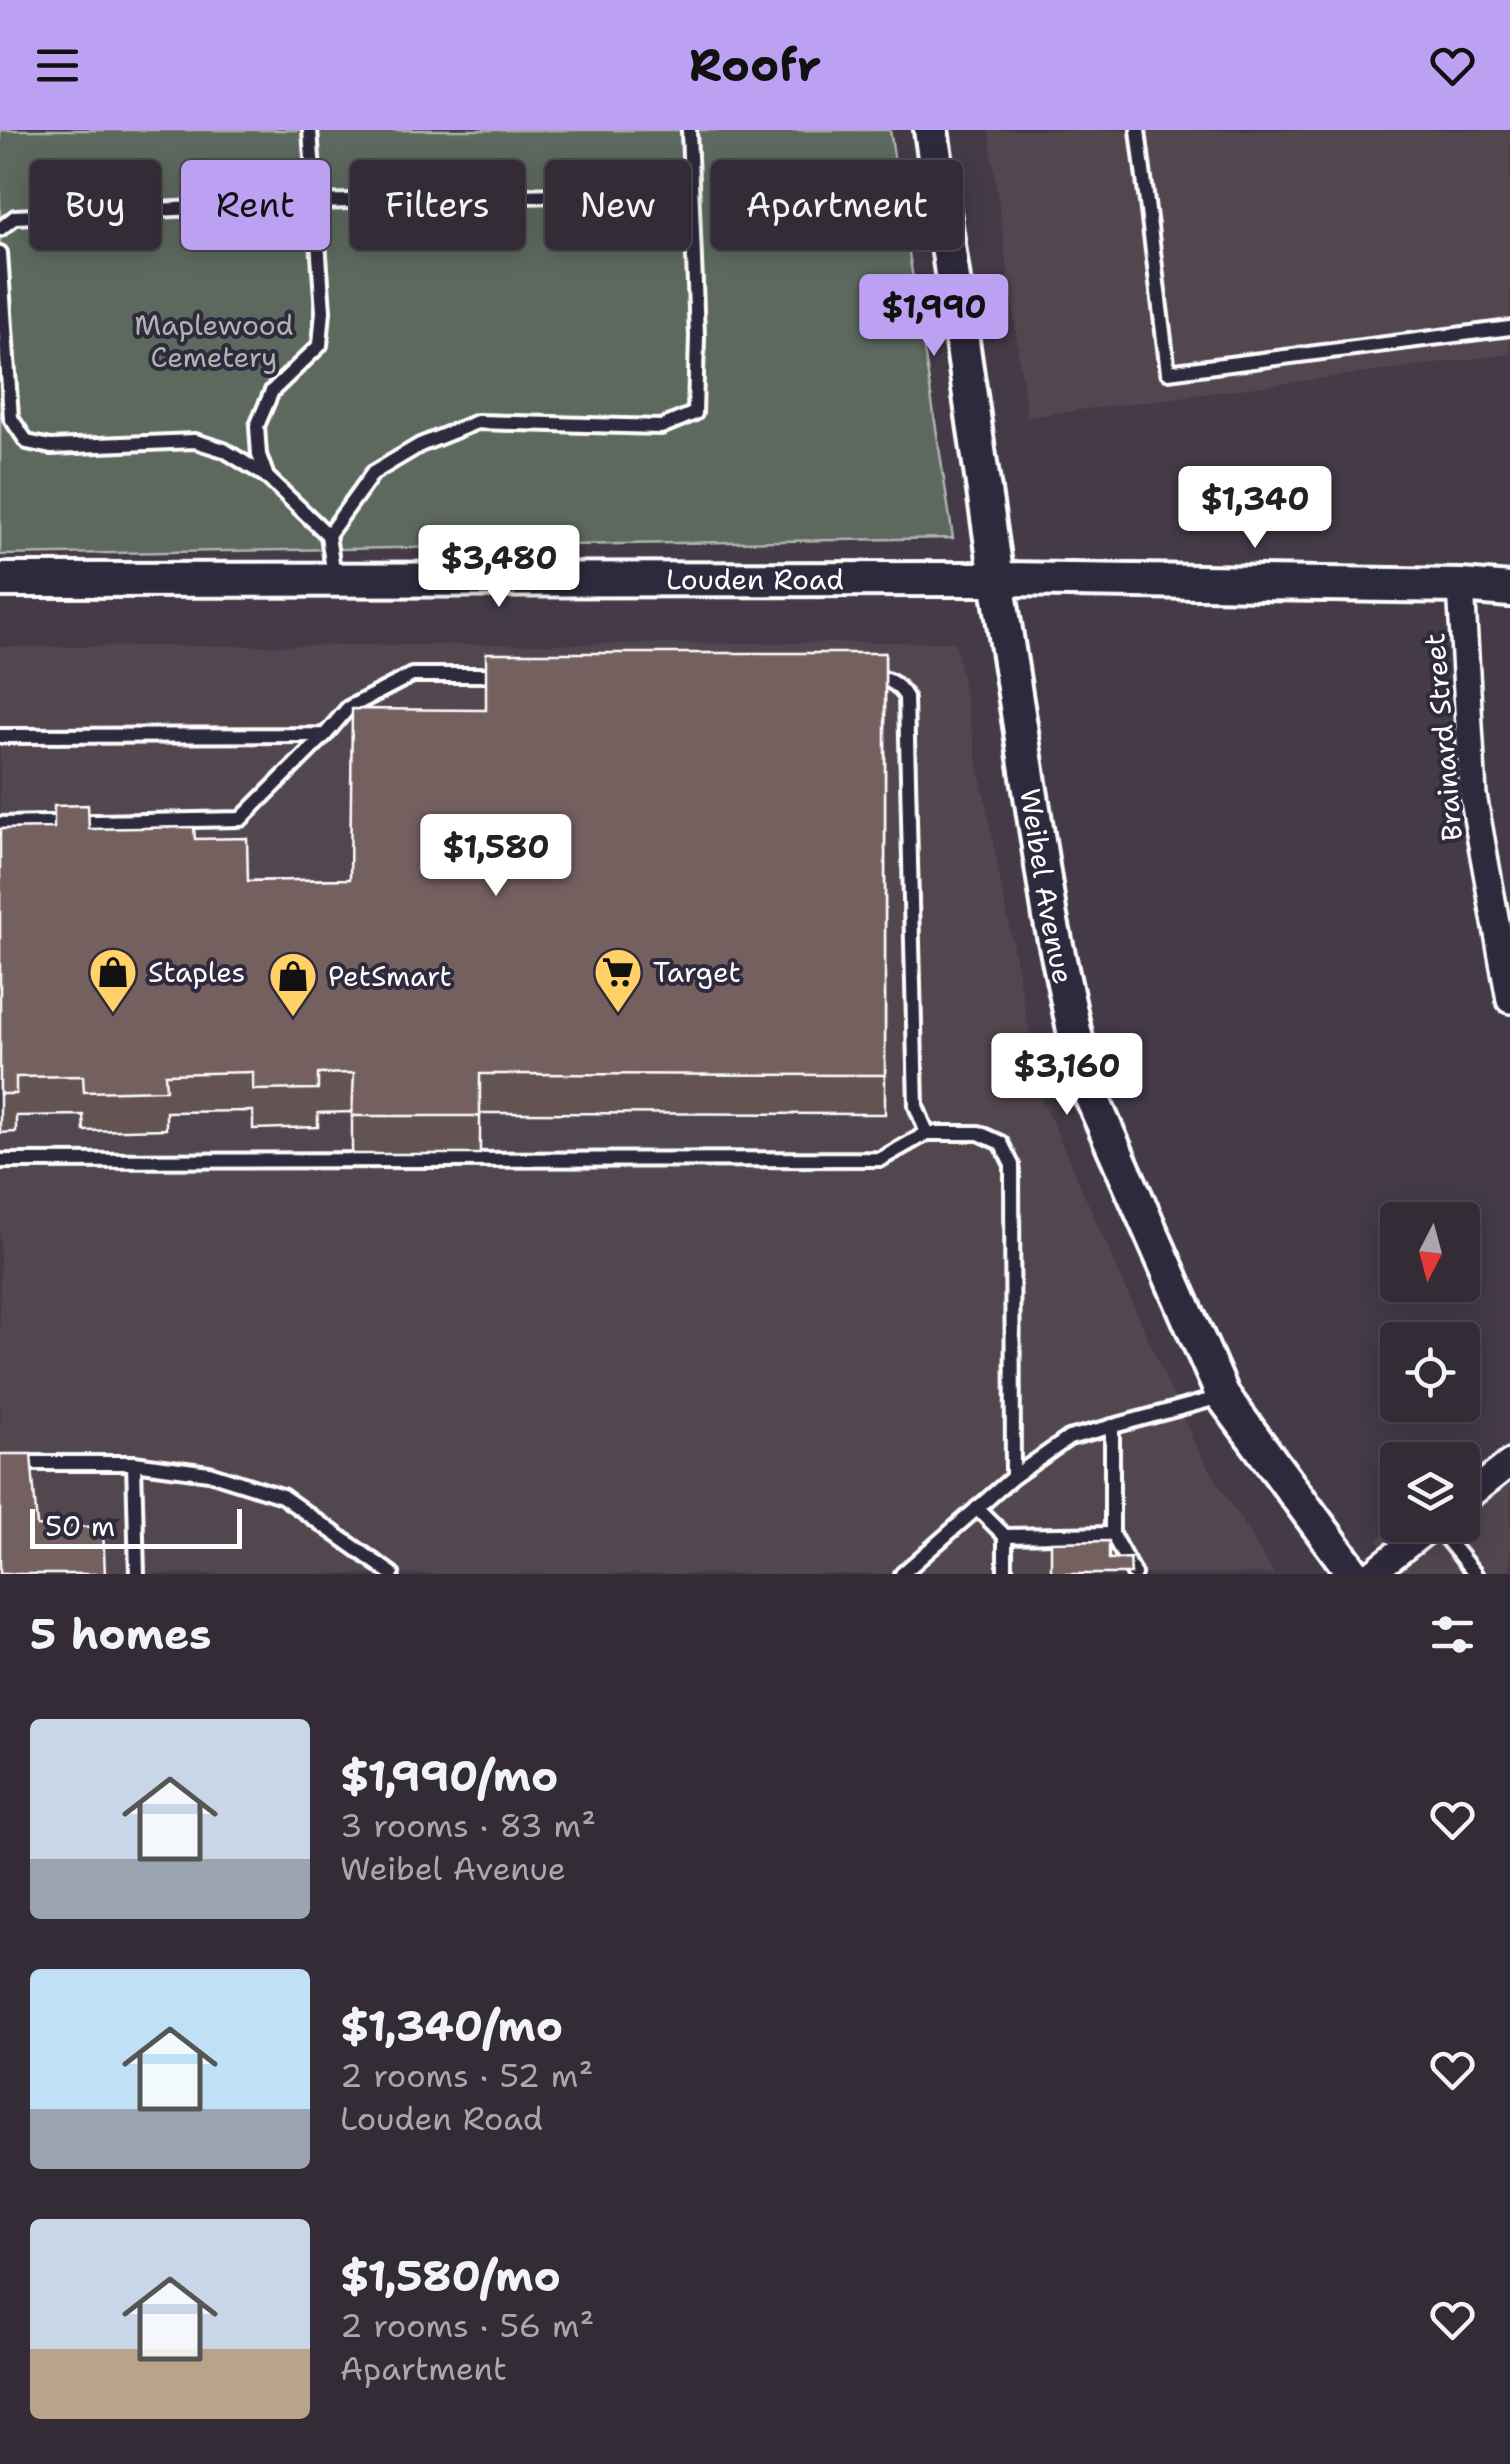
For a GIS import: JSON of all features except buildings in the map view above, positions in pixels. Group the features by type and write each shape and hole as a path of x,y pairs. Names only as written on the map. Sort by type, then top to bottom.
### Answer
{"street":[{"name":"Weibel Avenue","path":"931,130 1050,917 1085,1082 1224,1396 1354,1574"},
{"name":"Louden Road","path":"0,580 997,578 1510,590"},
{"name":"Brainard Street","path":"1461,586 1473,795 1510,1000"},
{"path":"1480,1487 1510,1463"},
{"path":"1371,1574 1412,1542"}],"lane":[{"path":"310,130 312,160"},
{"path":"689,130 690,160"},
{"path":"1138,130 1168,372 1510,328"},
{"path":"328,536 374,473 420,444 476,422 662,427 694,414 697,336 691,191"},
{"path":"330,202 545,195"},
{"path":"0,229 15,217 181,209"},
{"path":"267,476 257,426 272,392 320,344 323,311 319,250"},
{"path":"0,253 11,418 27,442 50,447 195,442 224,450 267,476 328,536 334,580"},
{"path":"0,824 242,819 348,708 412,675 510,675"},
{"path":"864,678 883,678 899,686 906,697 916,1106 928,1133"},
{"path":"0,736 325,735"},
{"path":"0,1161 881,1160 928,1133 979,1133 1002,1143 1012,1164 1013,1477"},
{"path":"902,1574 1013,1477 1068,1438 1224,1396"},
{"path":"1112,1426 1112,1534 1134,1574"},
{"path":"134,1463 137,1574"},
{"path":"0,1464 134,1463 210,1473 282,1496 392,1574"},
{"path":"978,1508 1005,1536 1005,1574"},
{"path":"1005,1536 1112,1534"},
{"path":"1448,1542 1475,1574"}],"shaded area":[{"path":"989,130 1510,130 1510,354 1027,417"},
{"path":"955,642 1042,1099 1196,1447 1274,1574 0,1574 0,647"},
{"path":"1510,1442 1510,1574 1405,1574 1377,1539 1380,1537 1380,1542 1480,1542 1480,1464"}],"green space":[{"name":"Maplewood Cemetery","path":"0,130 890,130 895,160 711,160 711,250 909,250 953,538 0,555"}],"place":[{"name":"Staples","path":"113,1014"},
{"name":"Target","path":"618,1014"},
{"name":"PetSmart","path":"293,1018"}]}
